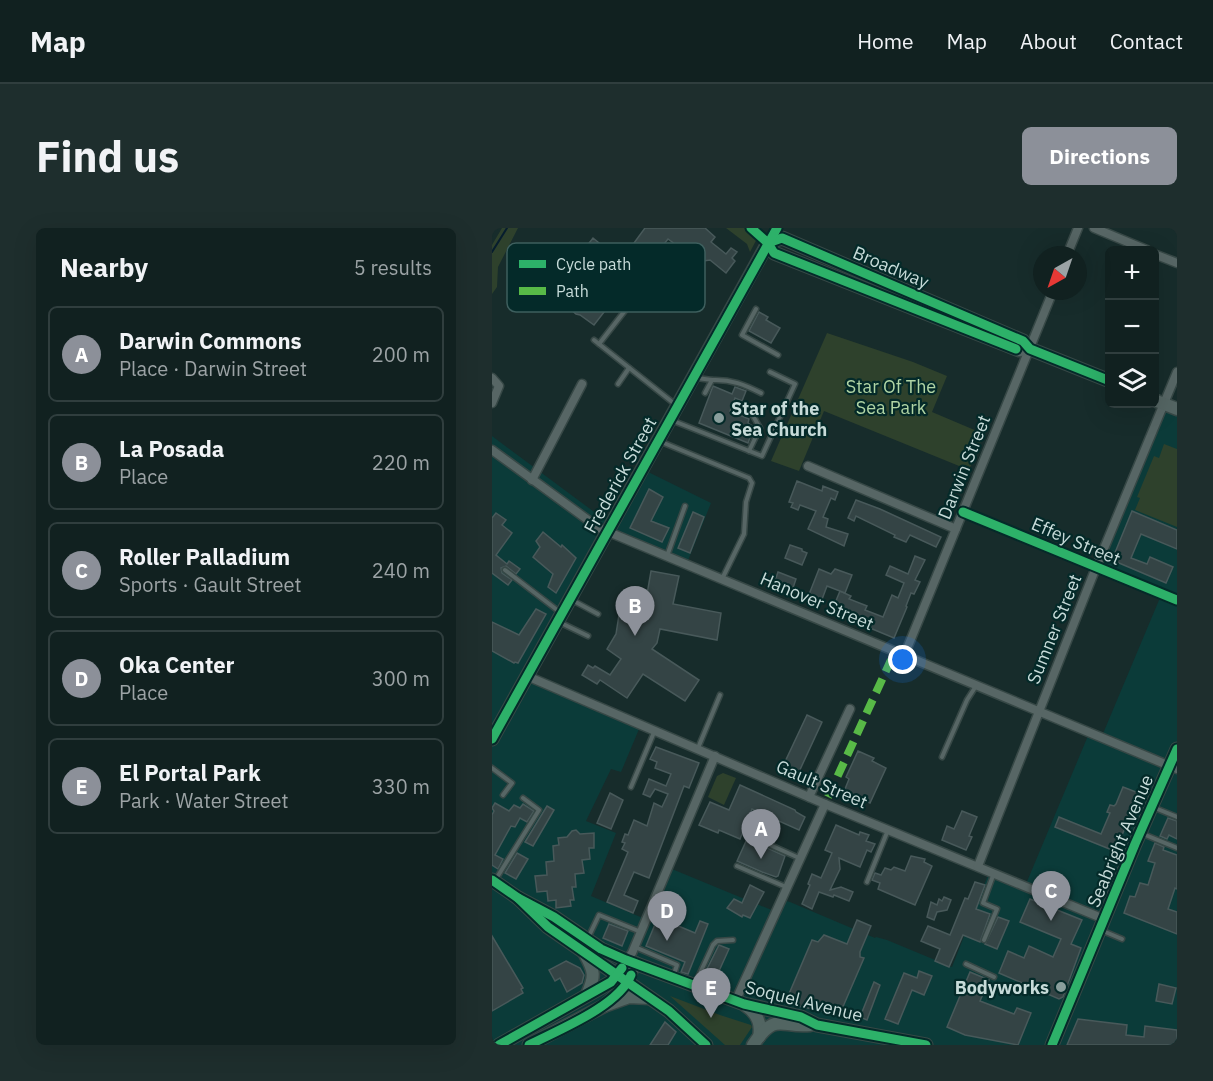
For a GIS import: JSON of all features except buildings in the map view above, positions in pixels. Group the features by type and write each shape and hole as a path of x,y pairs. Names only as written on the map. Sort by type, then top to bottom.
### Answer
{"main road":[{"name":"Broadway","path":"768,243 774,253 1019,350 1030,349 1105,379"},
{"name":"Frederick Street","path":"492,739 768,243"},
{"path":"1159,402 1177,409"},
{"name":"Seabright Avenue","path":"1052,1045 1140,833 1173,768 1177,749"},
{"name":"Soquel Avenue","path":"495,885 518,898 548,927 585,947 623,979 669,1011"},
{"path":"585,947 594,973 587,995"},
{"name":"Soquel Avenue","path":"585,947 632,956 672,978 740,1003 801,1017 817,1025 879,1041 926,1045"},
{"path":"604,1006 623,989 623,979 632,956"},
{"path":"499,1045 587,995 623,979"},
{"path":"529,1045 604,1006 629,997 652,998"},
{"path":"740,1003 753,1012 759,1021 756,1041"},
{"path":"669,1011 706,1045"},
{"path":"669,1011 685,1018 715,1045"},
{"path":"756,1041 778,1023 817,1025"}],"street":[{"name":"Frederick Street","path":"768,243 777,228"},
{"path":"1071,246 1078,228"},
{"path":"1094,228 1137,246"},
{"path":"1159,256 1177,263"},
{"name":"Darwin Street","path":"904,656 1049,300"},
{"name":"Sumner Street","path":"1159,402 1177,372"},
{"path":"492,378 499,386 492,403"},
{"path":"532,480 582,384"},
{"name":"Sumner Street","path":"978,866 1157,408"},
{"name":"Hanover Street","path":"492,450 596,526 1173,768"},
{"path":"808,466 956,529"},
{"name":"Effey Street","path":"963,512 1177,600"},
{"name":"Gault Street","path":"527,676 655,729 825,804 995,873 1102,924"},
{"path":"809,797 850,709"},
{"path":"632,956 715,756"},
{"path":"740,1003 787,887 825,804"}],"lane":[{"path":"756,309 742,335 778,355"},
{"path":"599,344 624,312"},
{"path":"594,340 678,406"},
{"path":"618,384 629,368"},
{"path":"670,419 762,456 795,384 770,372"},
{"path":"693,377 741,383 761,393"},
{"path":"705,393 712,380"},
{"path":"749,451 759,428 752,414"},
{"path":"658,441 749,478 752,483 746,502 744,534 722,580"},
{"path":"667,556 685,506"},
{"path":"505,570 560,617 588,636"},
{"path":"570,599 598,614"},
{"path":"942,757 967,700 976,686"},
{"path":"698,748 720,695"},
{"path":"631,787 655,729"},
{"path":"492,768 512,783 503,795"},
{"path":"495,885 539,810 523,798"},
{"path":"1152,806 1177,817"},
{"path":"867,882 888,830"},
{"path":"1140,833 1177,848"},
{"path":"750,836 800,858"},
{"path":"737,866 787,887"},
{"path":"984,940 997,909 983,903 995,873"},
{"path":"585,947 598,915 641,932"},
{"path":"1102,924 1122,939"},
{"path":"694,986 713,945 717,941 733,940"},
{"path":"966,964 994,977"}],"shaded area":[{"path":"1164,403 1177,409 1177,1045 492,1045 492,436 605,520 636,466 711,503 687,563 608,531 528,674 642,722 621,772 611,769 586,821 616,833 591,896 645,919 667,867 774,911 780,899 790,902 952,967 990,870 1026,884 1090,731 1102,736 1162,593 1096,565"}],"green space":[{"path":"502,228 518,228 510,243 507,243 507,249 498,267 497,287 492,294 492,245"},
{"path":"726,228 757,228 761,231 750,252 747,244"},
{"name":"Star Of The Sea Park","path":"827,333 947,376 932,412 984,434 969,470 824,411 799,471 771,461"},
{"path":"1164,444 1177,449 1177,527 1135,510 1140,498 1137,497 1154,456 1159,458"},
{"path":"723,773 736,778 724,805 708,797 717,776"},
{"path":"670,996 752,1027 740,1045 725,1045"}],"waterway":[{"path":"492,252 507,228"}],"marked path":[{"path":"828,797 891,660"}],"cycle path":[{"path":"751,228 768,243 774,253 1016,349"},
{"path":"492,739 777,228"},
{"path":"768,243 782,238 1023,341 1030,349 1105,379"},
{"path":"963,512 1177,600"},
{"path":"1052,1045 1177,749"},
{"path":"492,880 518,898 548,927 669,1011 706,1045"},
{"path":"518,898 554,917 601,949 744,1004 801,1017 817,1025 926,1045"},
{"path":"499,1045 611,982 622,968"},
{"path":"529,1045 601,1007 614,997 631,975"}],"place":[{"name":"Star of the Sea Church","path":"719,418"},
{"name":"La Posada","path":"635,636"},
{"name":"Darwin Commons","path":"761,859"},
{"name":"Roller Palladium","path":"1051,921"},
{"name":"Oka Center","path":"667,941"},
{"name":"Bodyworks","path":"1061,987"},
{"name":"El Portal Park","path":"711,1018"}]}
